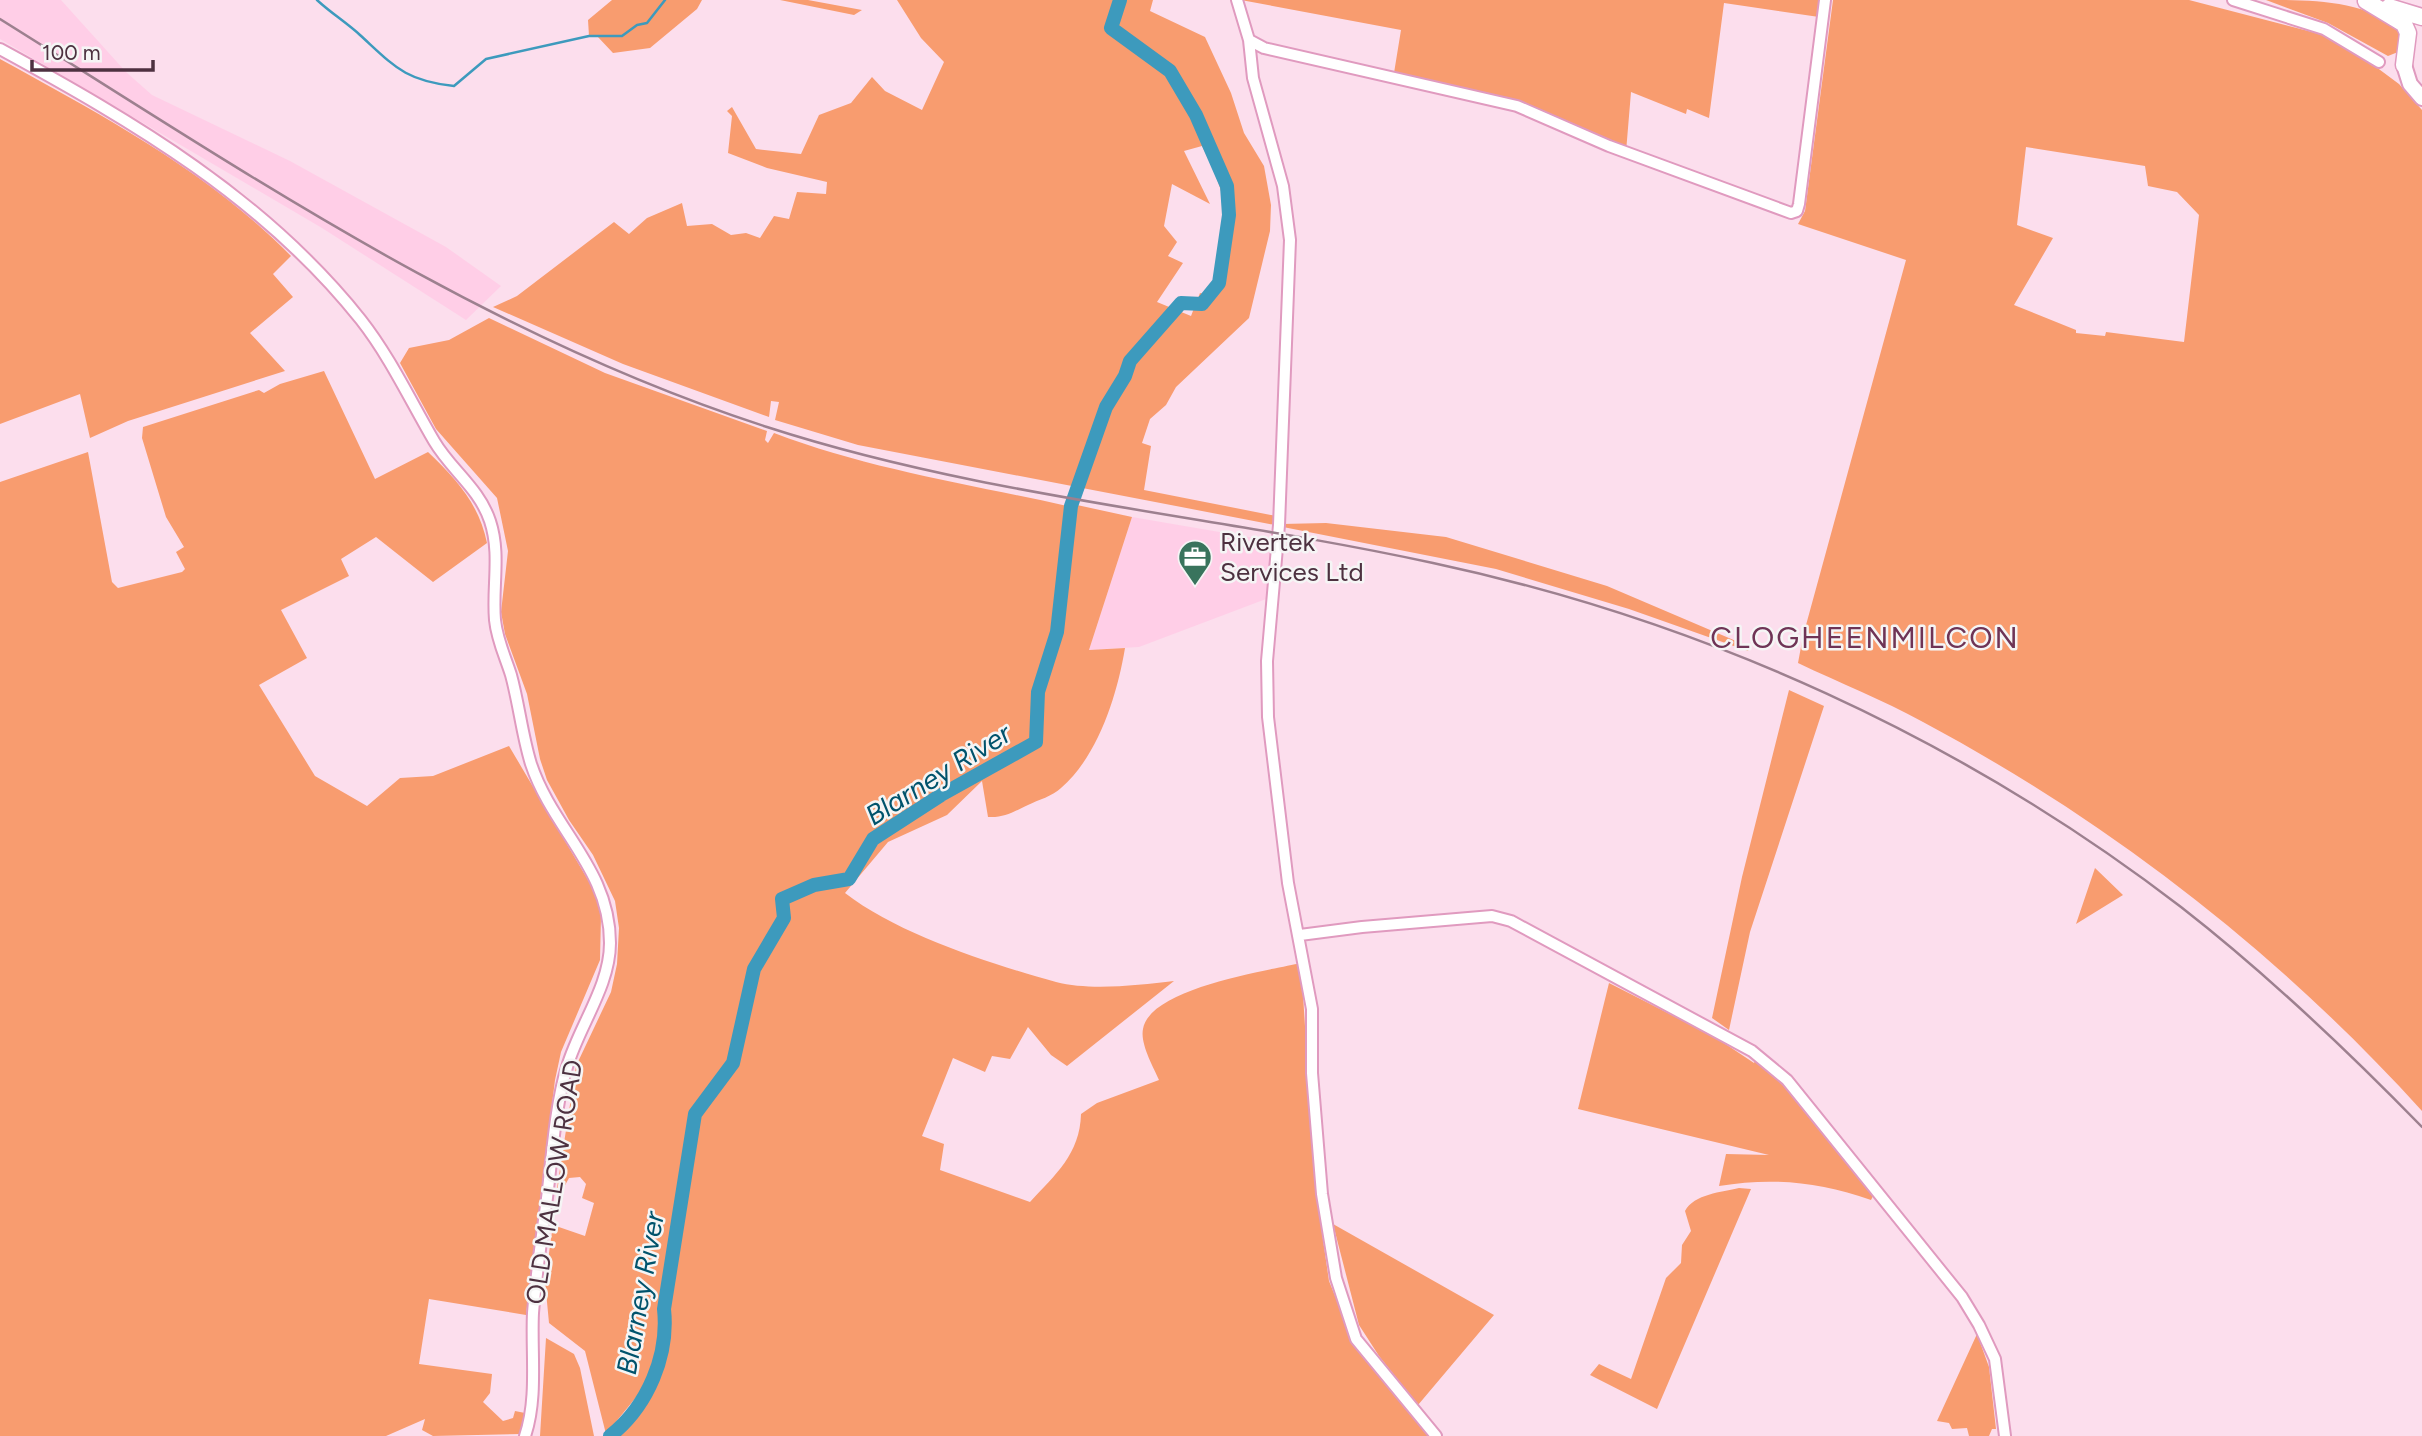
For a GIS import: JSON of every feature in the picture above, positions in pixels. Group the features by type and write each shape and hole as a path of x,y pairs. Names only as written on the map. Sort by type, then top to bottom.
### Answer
{"highway":[{"path":"2365,0 2422,17"},
{"path":"2365,0 2399,19 2406,28 2407,65"},
{"path":"2407,65 2422,36"}],"main road":[{"path":"2407,65 2421,96"}],"street":[{"path":"1237,0 1249,40 1253,78 1283,187 1290,240 1279,525 1267,661 1268,717 1288,883 1312,1009 1312,1073 1322,1194 1345,1313 1364,1350 1436,1436"},
{"path":"1249,40 1264,48 1517,106 1609,146 1791,213 1797,211 1800,204 1825,0"},
{"path":"2233,0 2324,29 2379,62"},
{"name":"OLD MALLOW ROAD","path":"0,49 185,157 239,197 281,235 361,321 384,352 437,446 472,487 485,508 496,551 494,616 498,641 510,675 531,762 542,790 595,875 608,906 610,946 606,973 566,1070 535,1299 530,1412 525,1436"},
{"path":"1300,935 1492,916 1511,921 1752,1052 1787,1080 1962,1297 1995,1359 2005,1436"}],"shaded area":[{"path":"0,0 61,0 126,72 152,95 290,161 446,247 501,286 466,320 322,228 0,39"},
{"path":"612,0 702,0 697,9 650,48 613,53 597,36 589,36 588,20"},
{"path":"780,0 808,0 862,10 854,15"},
{"path":"897,0 1153,0 1150,11 1205,37 1231,93 1244,133 1264,166 1271,205 1270,231 1249,318 1176,387 1166,405 1150,419 1142,443 1151,446 1144,490 1276,516 1275,525 858,445 775,420 779,402 771,401 769,417 623,364 493,307 517,296 614,222 629,234 647,218 682,203 687,226 712,224 731,235 746,233 760,238 774,216 789,219 797,192 826,194 827,182 767,168 728,153 732,116 727,111 732,107 756,149 801,154 819,115 851,103 872,77 885,91 922,110 944,62 921,38","holes":["1202,146 1224,203 1225,236 1222,254 1208,295 1200,293 1191,316 1157,302 1183,263 1168,256 1177,242 1164,226 1172,184 1210,204 1184,151"]},
{"path":"1241,0 1822,0 1819,17 1724,3 1709,118 1687,109 1686,114 1631,92 1626,152 1555,120 1394,73 1401,30"},
{"path":"1833,0 2189,0 2320,34 2364,58 2399,84 2422,110 2422,1111 2367,1053 2251,945 2126,848 1992,761 1908,714 1798,663 1803,636 1906,260 1798,224 1805,211","holes":["2026,147 2145,166 2148,186 2177,192 2199,215 2184,342 2106,332 2105,336 2076,333 2076,330 2014,305 2053,238 2017,225"]},
{"path":"2266,0 2337,4 2371,13 2401,30 2398,52 2388,56 2328,23"},
{"path":"0,59 115,124 190,172 259,226 291,256 273,274 293,297 250,333 285,371 128,421 90,438 80,394 0,424"},
{"path":"489,318 605,373 767,431 765,440 768,443 774,433 882,466 1067,506 1053,630 1035,690 1034,740 982,768 884,829 872,838 849,876 807,886 780,898 782,918 751,967 731,1063 705,1100 709,1101 734,1068 757,970 787,920 784,900 814,887 852,881 876,842 1041,742 1042,693 1061,637 1077,505 1132,517 1089,650 1125,648 1117,686 1104,724 1074,775 1050,796 999,817 988,817 982,781 947,815 888,842 845,893 867,908 919,935 975,957 1056,982 1099,987 1174,981 1067,1066 1051,1055 1028,1027 1010,1059 992,1056 985,1072 953,1058 922,1136 944,1144 940,1170 1030,1202 1057,1173 1071,1152 1080,1128 1081,1114 1097,1103 1159,1080 1143,1041 1143,1029 1150,1015 1187,992 1237,977 1301,963 1315,1184 1329,1281 1355,1345 1428,1436 610,1436 631,1415 648,1389 660,1361 666,1332 646,1385 606,1434 585,1351 549,1323 545,1281 553,1225 585,1236 594,1203 582,1198 586,1184 580,1177 569,1178 563,1189 557,1188 576,1066 611,992 617,964 619,928 615,901 593,855 569,820 547,780 540,759 527,694 505,634 501,612 508,551 497,498 436,429 400,363 409,348 449,340"},
{"path":"324,371 375,479 428,452 465,493 478,516 487,543 433,582 376,537 341,559 349,576 281,610 307,658 259,685 315,776 367,806 400,778 433,776 509,746 594,890 601,915 600,960 561,1052 555,1080 526,1315 429,1299 419,1364 492,1374 490,1393 483,1402 503,1421 513,1418 515,1411 525,1413 520,1434 433,1436 422,1430 425,1419 386,1436 0,1436 0,482 88,452 112,582 118,588 182,572 185,569 176,552 184,547 166,517 142,438 143,427 259,390 264,393 280,384"},
{"path":"1132,517 1272,541 1266,599 1139,647 1089,650"},
{"path":"1326,523 1446,537 1607,586 1750,647 1748,651 1629,609 1496,569 1283,527 1282,524"},
{"path":"1789,690 1824,706 1750,932 1729,1030 1712,1018 1742,877"},
{"path":"2095,868 2123,895 2076,924"},
{"path":"1609,983 1715,1037 1754,1063 1756,1059 1777,1075 1874,1194 1871,1200 1833,1189 1796,1183 1758,1182 1719,1186 1726,1154 1769,1155 1578,1109"},
{"path":"1739,1188 1751,1189 1657,1409 1590,1375 1599,1364 1631,1379 1666,1278 1681,1263 1682,1245 1691,1231 1685,1211 1702,1197"},
{"path":"1333,1224 1494,1315 1418,1405 1379,1356 1359,1325"},
{"path":"1977,1334 1989,1367 1996,1429 1992,1429 1989,1436 1969,1436 1967,1428 1952,1429 1949,1423 1937,1421"},
{"path":"546,1338 574,1354 580,1368 594,1436 540,1436"}],"waterway":[{"path":"317,0 401,70 423,80 454,86 486,59 589,36 622,36 637,25 647,23 665,0"},
{"name":"Blarney River","path":"610,1436 635,1410 645,1395 659,1361 665,1326 664,1309 695,1114 733,1063 754,969 784,918 782,899 814,885 849,879 873,839 941,795 1036,742 1038,692 1057,632 1071,506 1106,407 1125,376 1130,361 1181,303 1202,304 1219,283 1229,215 1227,186 1196,115 1170,71 1111,28 1120,0"}],"railway":[{"path":"0,19 277,192 371,247 466,299 563,347 663,390 767,427 931,471 1014,488 1350,546 1534,588 1633,617 1731,653 1826,693 1919,739 2009,790 2097,846 2181,907 2305,1013 2422,1127"}],"place":[{"name":"Rivertek Services Ltd","path":"1195,587"}],"district":[{"name":"CLOGHEENMILCON","path":"1865,638"}]}
